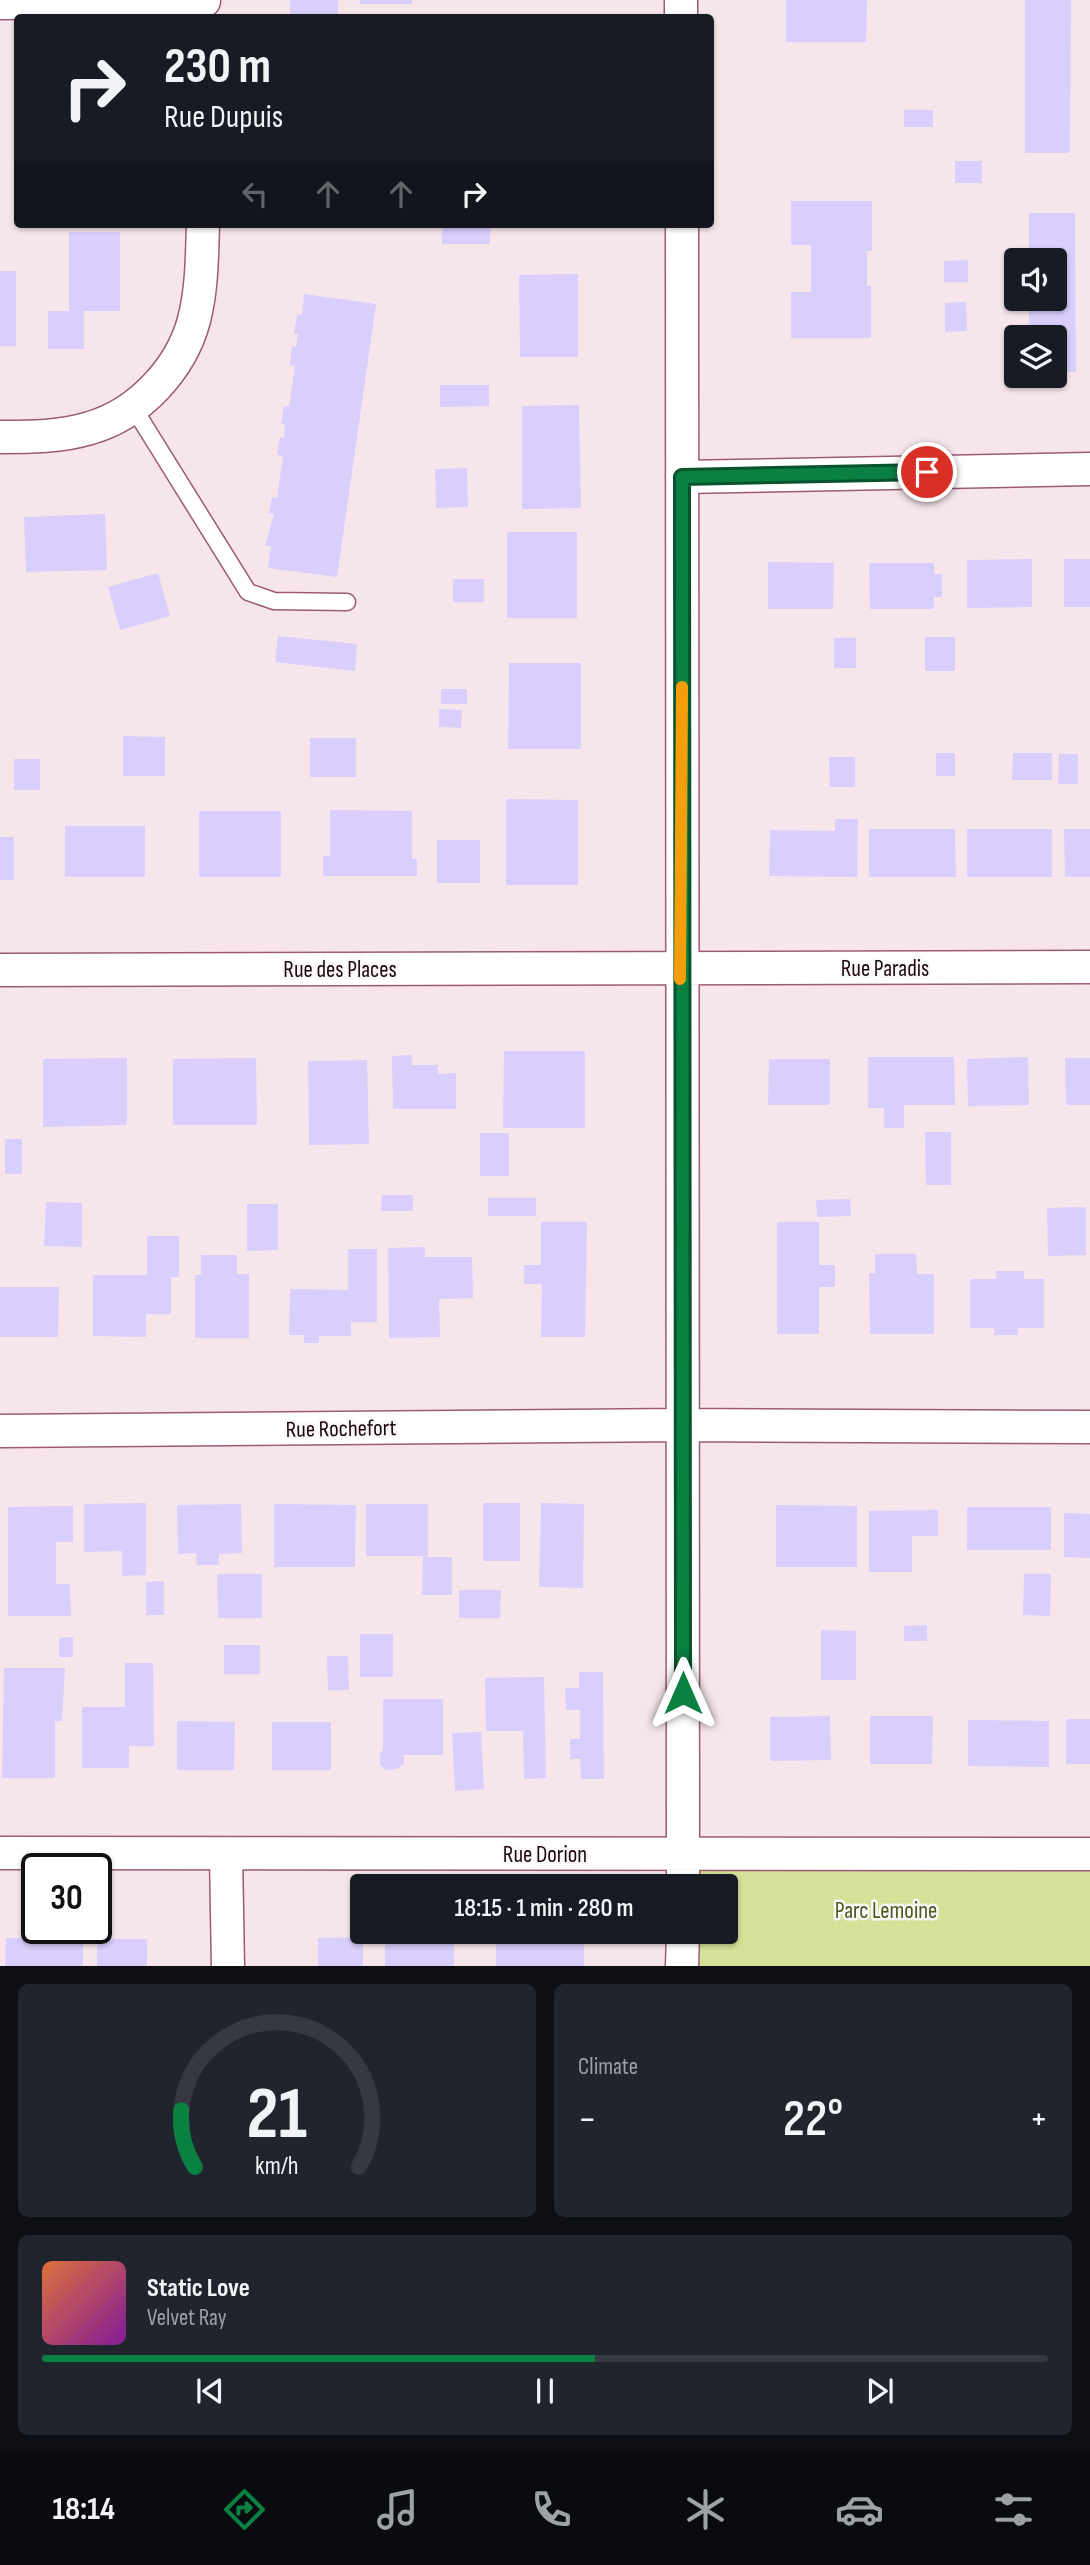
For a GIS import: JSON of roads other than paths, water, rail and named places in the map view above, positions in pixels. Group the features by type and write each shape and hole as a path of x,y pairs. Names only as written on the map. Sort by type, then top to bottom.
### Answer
{"street":[{"path":"0,3 204,6"},
{"path":"0,437 42,437 92,428 133,407 160,383 180,354 194,321 202,270 203,228"},
{"path":"681,228 683,1874"},
{"path":"682,477 1090,469"},
{"name":"Rue Paradis","path":"680,968 1090,967"},
{"name":"Rue des Places","path":"0,970 680,968"},
{"path":"682,1425 1090,1427"},
{"name":"Rue Rochefort","path":"0,1431 682,1425"},
{"name":"Rue Dorion","path":"0,1853 1090,1854"},
{"path":"226,1854 228,1966"},
{"path":"682,1944 682,1966"}],"lane":[{"path":"133,407 248,592 274,601 347,602"}],"park label":[{"name":"Parc Lemoine","path":"886,1910"}]}
